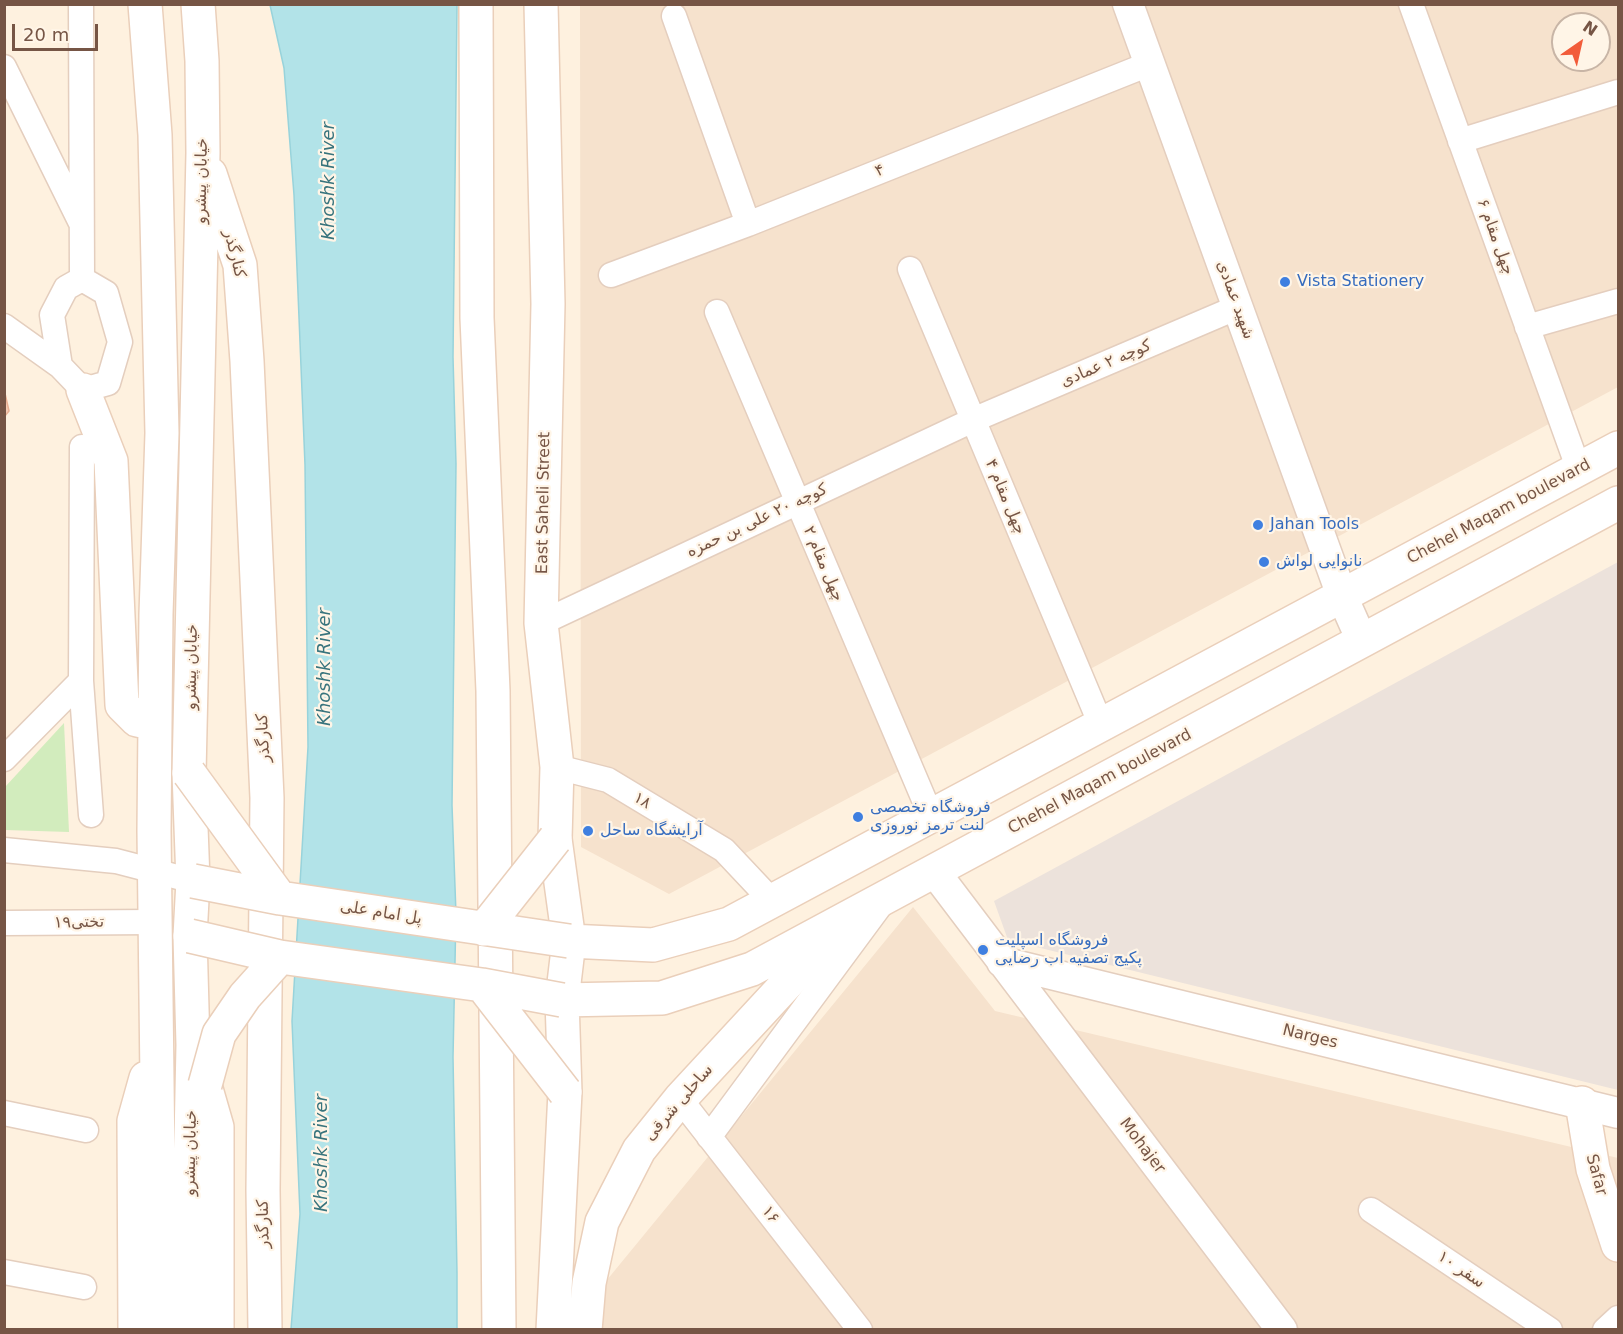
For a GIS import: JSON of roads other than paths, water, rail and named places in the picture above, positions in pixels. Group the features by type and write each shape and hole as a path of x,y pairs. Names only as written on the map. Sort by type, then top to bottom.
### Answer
{"main road":[{"name":"خیابان پیشرو","path":"145,4 155,135 162,433 156,614 154,870 160,1329"},
{"name":"خیابان پیشرو","path":"187,1329 193,1045 190,936 193,881 189,773 203,153 198,4"},
{"path":"476,4 477,318 493,691 499,1329"},
{"name":"East Saheli Street","path":"541,4 548,304 541,623 557,767 555,839 569,941 562,1000"},
{"name":"کنارگذر","path":"203,153 240,265 247,361 267,798 263,1190 265,1329"},
{"path":"83,390 111,461 122,705 137,720 155,723"},
{"name":"Chehel Maqam boulevard","path":"569,941 652,945 729,924 1618,448"},
{"name":"Chehel Maqam boulevard","path":"562,1000 662,998 752,969 1618,503"},
{"path":"189,773 280,898"},
{"path":"484,929 555,839"},
{"name":"پل امام علی","path":"193,881 280,898 569,941"},
{"name":"ساحلی شرقی","path":"585,1329 589,1283 602,1222 639,1150 680,1099 848,918"},
{"path":"154,922 190,936 280,957 482,985 562,1000 565,1092 553,1329"},
{"path":"204,1085 219,1034 245,996 280,957"},
{"path":"482,985 565,1092"},
{"path":"135,1329 134,1121 156,1042"},
{"path":"193,1045 217,1127 217,1329"},
{"name":"Safar","path":"1582,1103 1606,1168 1618,1245"}],"street":[{"path":"81,4 82,279"},
{"name":"شهید عمادی","path":"1128,4 1342,596 1362,641"},
{"name":"چهل مقام ۶","path":"1411,4 1579,470"},
{"path":"674,16 748,224"},
{"name":"۴","path":"611,275 748,224 1149,64"},
{"path":"4,67 82,226"},
{"path":"1460,141 1618,92"},
{"name":"چهل مقام ۴","path":"910,269 1101,725"},
{"path":"60,366 52,315 66,288 82,279"},
{"path":"4,326 60,366 83,390 108,383 120,342 106,293 82,279"},
{"path":"1527,327 1618,301"},
{"name":"کوچه ۲ عمادی","path":"973,420 1238,307"},
{"name":"چهل مقام ۲","path":"717,312 931,816"},
{"name":"کوچه ۲۰ علی بن حمزه","path":"541,623 973,420"},
{"path":"82,447 81,681 91,815"},
{"path":"4,759 81,681"},
{"name":"۱۸","path":"557,767 608,780 724,850 772,901"},
{"path":"4,850 116,861 193,881"},
{"name":"Mohajer","path":"934,872 1273,1326"},
{"path":"709,1137 885,898"},
{"name":"تختی۱۹","path":"4,923 154,922"},
{"name":"Narges","path":"1002,962 1618,1113"},
{"name":"۱۶","path":"680,1099 860,1329"},
{"path":"4,1113 86,1130"},
{"name":"۱۰ سفر","path":"1371,1210 1550,1329"},
{"path":"4,1272 84,1287"},
{"path":"1605,1329 1618,1318"}],"water":[{"name":"Khoshk River","path":"270,5 457,5 453,357 456,464 452,805 456,914 453,1057 457,1329 291,1329 300,1214 292,1021 308,747 305,465 294,195 284,68"}],"place":[{"name":"Vista Stationery","path":"1285,282"},
{"name":"Jahan Tools","path":"1258,525"},
{"name":"نانوایی لواش","path":"1264,562"},
{"name":"فروشگاه تخصصی لنت ترمز نوروزی","path":"858,817"},
{"name":"آرایشگاه ساحل","path":"588,831"},
{"name":"فروشگاه اسپلیت پکیج تصفیه اب رضایی","path":"983,950"}]}
